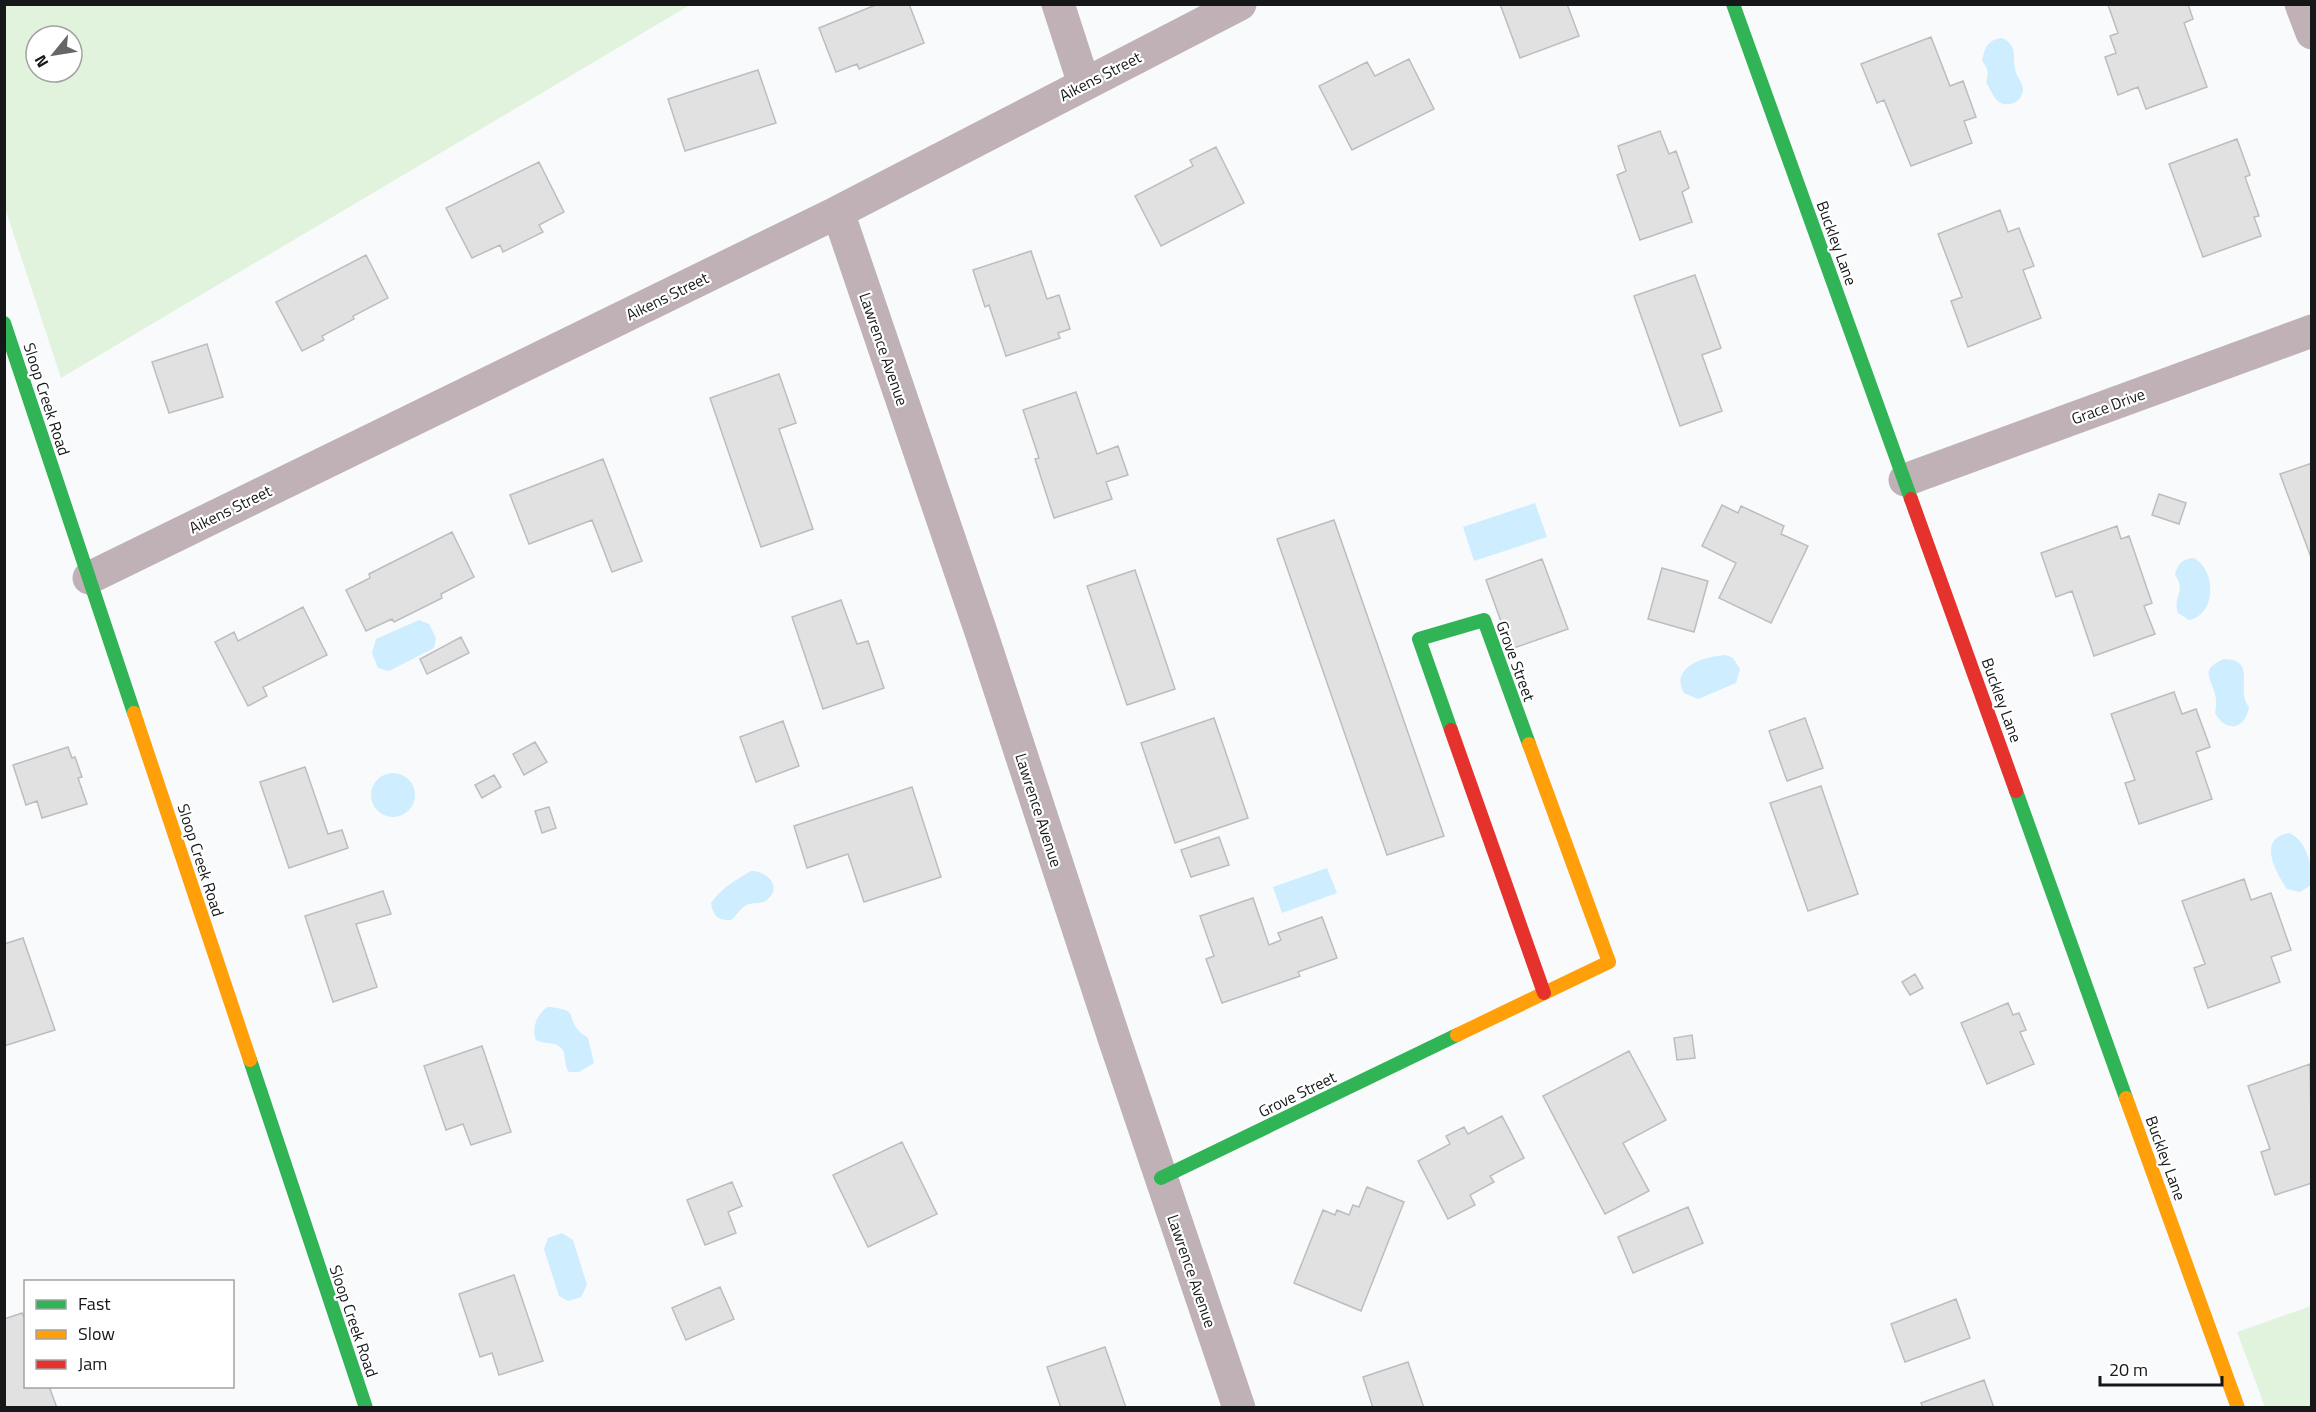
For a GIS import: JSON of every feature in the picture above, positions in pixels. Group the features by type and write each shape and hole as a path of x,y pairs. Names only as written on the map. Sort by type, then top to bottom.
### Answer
{"street":[{"path":"1058,4 1084,84"},
{"name":"Aikens Street","path":"89,578 838,212 1240,4"},
{"name":"Buckley Lane","path":"1733,4 2238,1407"},
{"path":"2301,4 2312,33"},
{"name":"Lawrence Avenue","path":"838,212 981,632 1239,1407"},
{"name":"Sloop Creek Road","path":"4,323 366,1407"},
{"name":"Grace Drive","path":"1905,480 2312,331"},
{"name":"Grove Street","path":"1161,1178 1609,962 1484,620 1419,639 1544,993"}],"green space":[{"path":"5,4 690,5 61,378 5,208"},
{"path":"2311,1306 2311,1407 2265,1407 2237,1332"}],"water":[{"path":"2002,38 2012,47 2016,72 2023,87 2020,98 2010,104 1999,102 1993,95 1986,82 1987,71 1982,61 1987,45"},
{"path":"1535,503 1547,537 1474,561 1463,527"},
{"path":"2194,558 2206,572 2210,591 2205,609 2198,616 2189,620 2178,613 2180,585 2175,575 2181,562"},
{"path":"419,620 429,624 436,638 434,648 389,671 378,668 372,653 376,639"},
{"path":"1726,655 1733,658 1740,669 1736,683 1698,699 1684,693 1681,676 1685,670 1708,658"},
{"path":"2224,659 2241,664 2243,670 2245,700 2249,707 2244,720 2235,726 2224,724 2215,713 2216,697 2209,678 2209,670 2212,666"},
{"path":"393,773 408,780 415,795 408,810 393,817 378,810 371,795 378,780"},
{"path":"2289,833 2300,841 2310,863 2311,885 2300,892 2287,889 2278,874 2272,856 2271,848 2274,841 2279,836"},
{"path":"1327,868 1337,893 1282,913 1273,887"},
{"path":"751,871 762,873 770,880 774,889 772,894 765,901 743,907 731,920 717,917 711,903 715,897 724,888"},
{"path":"548,1007 569,1012 575,1026 588,1038 594,1063 579,1072 569,1072 561,1048 536,1040 534,1031 536,1022"},
{"path":"562,1233 573,1240 587,1285 581,1297 568,1301 559,1296 544,1249 548,1238"}],"building":[{"path":"878,4 909,4 924,43 859,69 857,64 836,72 819,28"},
{"path":"1500,4 1567,4 1579,36 1520,58"},
{"path":"2188,4 2193,19 2184,23 2207,87 2146,109 2138,87 2118,95 2105,57 2116,53 2110,36 2118,33 2108,5"},
{"path":"1931,37 1950,86 1963,81 1976,117 1964,121 1972,143 1911,166 1884,100 1877,103 1861,64"},
{"path":"1409,59 1434,109 1352,150 1319,86 1367,62 1375,76"},
{"path":"758,70 776,123 685,151 668,99"},
{"path":"1660,131 1669,154 1676,151 1689,188 1682,192 1692,222 1640,240 1617,175 1626,171 1618,146"},
{"path":"2237,139 2250,175 2245,177 2259,216 2254,217 2261,236 2203,257 2169,164"},
{"path":"1216,147 1244,203 1161,246 1135,196 1193,166 1190,160"},
{"path":"539,162 564,212 539,225 543,232 503,252 500,245 472,258 446,208"},
{"path":"2000,210 2008,232 2019,228 2034,266 2023,270 2041,318 1968,347 1951,301 1962,297 1938,234"},
{"path":"1031,251 1047,299 1059,295 1070,329 1058,333 1060,338 1006,356 989,305 985,307 973,270"},
{"path":"366,255 388,298 353,316 354,319 322,336 324,340 302,351 276,302"},
{"path":"1695,275 1721,348 1702,355 1722,411 1680,426 1634,296"},
{"path":"207,344 223,397 169,413 152,362"},
{"path":"779,374 796,423 779,429 813,529 761,547 710,398"},
{"path":"1076,392 1097,454 1118,446 1128,475 1106,482 1112,499 1054,518 1035,459 1039,458 1023,410"},
{"path":"603,459 642,561 612,572 592,520 529,544 510,495"},
{"path":"2312,463 2312,560 2280,474"},
{"path":"2159,494 2186,503 2179,524 2152,515"},
{"path":"1722,505 1738,513 1741,506 1784,526 1781,534 1808,546 1771,623 1719,598 1736,563 1702,546"},
{"path":"1334,520 1444,836 1387,855 1277,539"},
{"path":"2117,526 2121,539 2129,536 2152,603 2144,606 2155,634 2094,656 2072,591 2056,597 2041,553"},
{"path":"452,532 474,577 441,594 442,598 394,622 392,619 366,631 346,590 370,578 369,574"},
{"path":"1542,559 1568,629 1511,649 1486,580"},
{"path":"1662,568 1708,581 1694,632 1648,619"},
{"path":"1135,570 1175,689 1127,705 1087,586"},
{"path":"841,600 857,644 868,641 884,688 823,709 792,617"},
{"path":"303,607 327,655 263,687 267,696 248,706 215,642 234,632 238,641"},
{"path":"461,637 469,653 427,674 420,659"},
{"path":"2174,692 2182,714 2196,709 2210,747 2196,752 2212,799 2139,824 2125,783 2135,780 2111,714"},
{"path":"1214,718 1248,818 1175,843 1141,743"},
{"path":"1805,718 1823,768 1787,781 1769,731"},
{"path":"783,721 799,766 756,782 740,737"},
{"path":"535,742 547,762 524,775 513,754"},
{"path":"68,747 72,758 75,757 82,777 78,778 87,804 42,818 37,801 26,805 13,765"},
{"path":"305,767 328,834 342,830 348,848 289,868 260,782"},
{"path":"494,775 501,787 482,798 475,785"},
{"path":"1821,786 1858,894 1808,911 1770,803"},
{"path":"912,787 941,877 864,902 848,854 807,868 794,826"},
{"path":"549,807 556,828 542,833 535,811"},
{"path":"1219,837 1229,865 1191,877 1181,850"},
{"path":"2244,879 2251,900 2271,893 2291,950 2271,957 2280,982 2208,1008 2194,968 2205,964 2182,901"},
{"path":"383,891 391,914 356,924 377,987 333,1002 305,916"},
{"path":"1253,898 1269,945 1281,940 1278,933 1322,917 1337,958 1298,972 1300,976 1222,1003 1206,959 1214,956 1200,916"},
{"path":"23,938 55,1030 4,1046 4,944"},
{"path":"1915,974 1923,988 1910,995 1902,982"},
{"path":"2008,1003 2013,1015 2019,1013 2026,1030 2020,1032 2034,1064 1987,1084 1961,1023"},
{"path":"1692,1035 1695,1058 1677,1060 1674,1038"},
{"path":"482,1046 511,1132 471,1145 463,1124 446,1130 424,1066"},
{"path":"1629,1051 1666,1120 1623,1143 1649,1191 1605,1214 1543,1096"},
{"path":"2310,1064 2312,1183 2275,1195 2261,1152 2270,1149 2248,1086"},
{"path":"1502,1116 1524,1158 1490,1176 1494,1182 1470,1195 1475,1205 1448,1219 1418,1161 1450,1144 1446,1136 1464,1127 1468,1134"},
{"path":"902,1142 937,1214 868,1247 833,1175"},
{"path":"732,1182 742,1206 728,1212 736,1233 705,1245 687,1200"},
{"path":"1367,1187 1404,1202 1361,1311 1294,1283 1323,1210 1335,1215 1337,1210 1349,1215 1353,1205 1359,1207"},
{"path":"1688,1207 1703,1243 1633,1273 1618,1237"},
{"path":"514,1275 543,1361 499,1375 492,1353 480,1357 459,1294"},
{"path":"720,1287 734,1319 686,1340 672,1308"},
{"path":"1956,1299 1970,1338 1905,1362 1891,1324"},
{"path":"22,1313 24,1317 24,1388 50,1388 57,1408 4,1408 4,1319"},
{"path":"1105,1347 1126,1408 1061,1408 1047,1367"},
{"path":"1408,1362 1424,1408 1373,1408 1363,1377"},
{"path":"1984,1380 1994,1408 1923,1408 1921,1403"}],"traffic: fast":[{"path":"1733,4 1911,499"},
{"path":"4,323 134,713"},
{"path":"1451,730 1419,639 1484,620 1529,744"},
{"path":"2016,791 2126,1098"},
{"path":"1161,1178 1457,1035"},
{"path":"250,1060 366,1408"}],"traffic: slow":[{"path":"134,713 250,1060"},
{"path":"1457,1035 1609,962 1529,744"},
{"path":"2126,1098 2238,1408"}],"traffic: jam":[{"path":"1911,499 2016,791"},
{"path":"1451,730 1544,993"}]}
